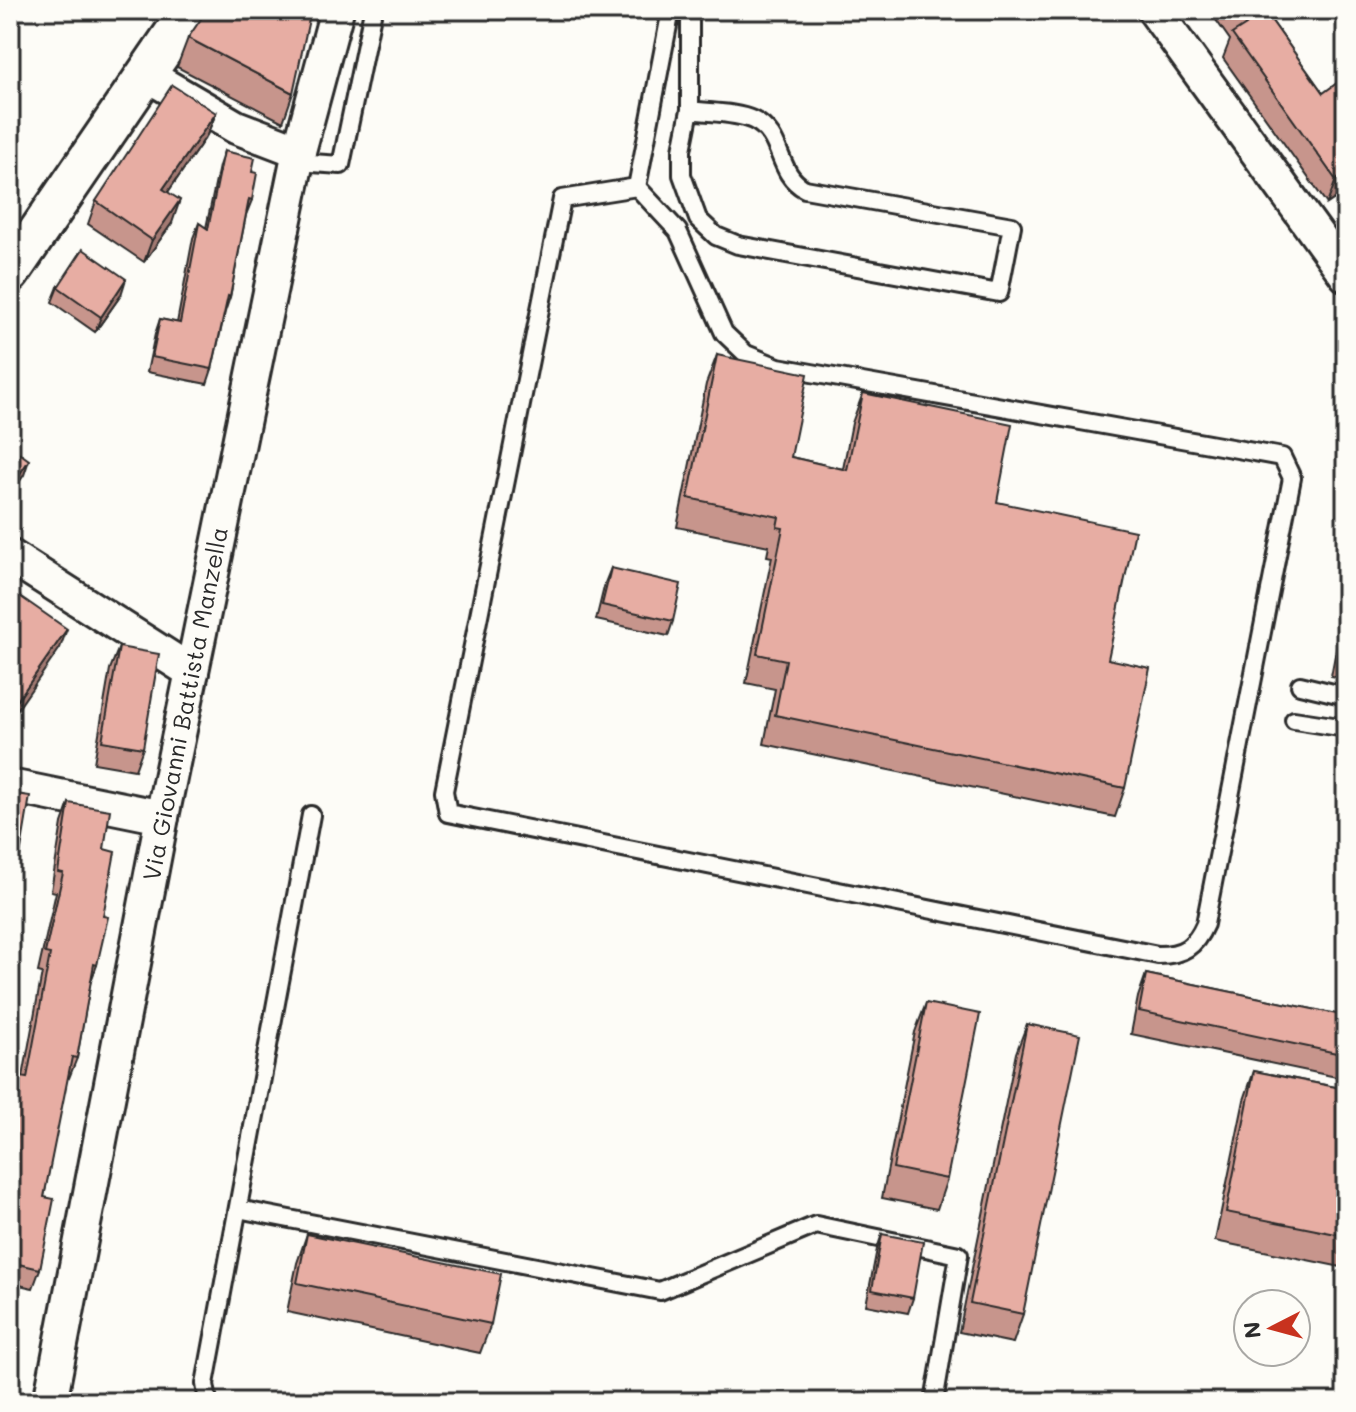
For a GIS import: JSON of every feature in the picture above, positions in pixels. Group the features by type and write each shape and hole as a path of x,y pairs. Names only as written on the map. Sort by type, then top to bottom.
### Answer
{"street":[{"path":"10,273 190,10"},
{"name":"Via Giovanni Battista Manzella","path":"50,1402 162,817 298,157 337,10"},
{"path":"1154,10 1346,275"},
{"path":"147,75 236,127 298,157"},
{"path":"10,556 192,672"},
{"path":"10,786 162,817"}],"lane":[{"path":"298,157 341,165 373,10"},
{"path":"637,187 671,10"},
{"path":"690,10 690,110 682,150 682,175 698,219 716,236 738,245 999,293 1012,226 805,189 793,183 785,171 775,142 768,131 755,121 690,110"},
{"path":"637,187 678,231 724,333 746,354 778,367 1282,457 1292,478 1289,494 1205,924 1199,938 1188,949 1175,955 1158,955 448,813 444,791 562,199 637,187"},
{"path":"1300,685 1346,696"},
{"path":"1294,720 1346,728"},
{"path":"208,1402 205,1384 311,815"},
{"path":"238,1209 660,1291 816,1225 959,1255 934,1402"}],"building":[{"path":"207,10 311,10 293,93 188,38"},
{"path":"1235,10 1264,10 1323,93 1337,83 1346,95 1346,173 1336,180 1232,34 1246,25"},
{"path":"172,85 216,113 163,189 180,200 152,240 96,201"},
{"path":"224,151 255,158 252,172 257,173 212,369 152,357 160,319 180,323 199,223 208,229"},
{"path":"83,249 126,279 101,317 58,287"},
{"path":"717,355 808,374 791,457 847,470 863,393 1012,424 997,502 1135,531 1108,659 1150,668 1125,788 775,715 786,660 757,654 783,528 777,527 779,517 688,498"},
{"path":"10,448 29,460 10,488"},
{"path":"611,568 681,584 673,621 602,605"},
{"path":"10,591 67,629 10,711"},
{"path":"1346,625 1346,648 1342,647"},
{"path":"119,647 159,654 143,748 102,741"},
{"path":"10,793 30,796 20,856 11,855 10,861"},
{"path":"69,803 110,810 104,849 115,852 103,916 108,917 97,965 94,964 77,1058 72,1057 44,1197 54,1199 40,1269 10,1262 10,1075 27,1078 50,954 45,953 63,873 58,872"},
{"path":"1146,974 1346,1016 1346,1055 1139,1011"},
{"path":"926,1003 980,1014 947,1179 893,1168"},
{"path":"1027,1024 1080,1035 1023,1314 970,1303"},
{"path":"1254,1071 1346,1089 1346,1236 1226,1212"},
{"path":"307,1234 501,1274 491,1324 297,1283"},
{"path":"882,1234 923,1242 913,1298 872,1290"}]}
